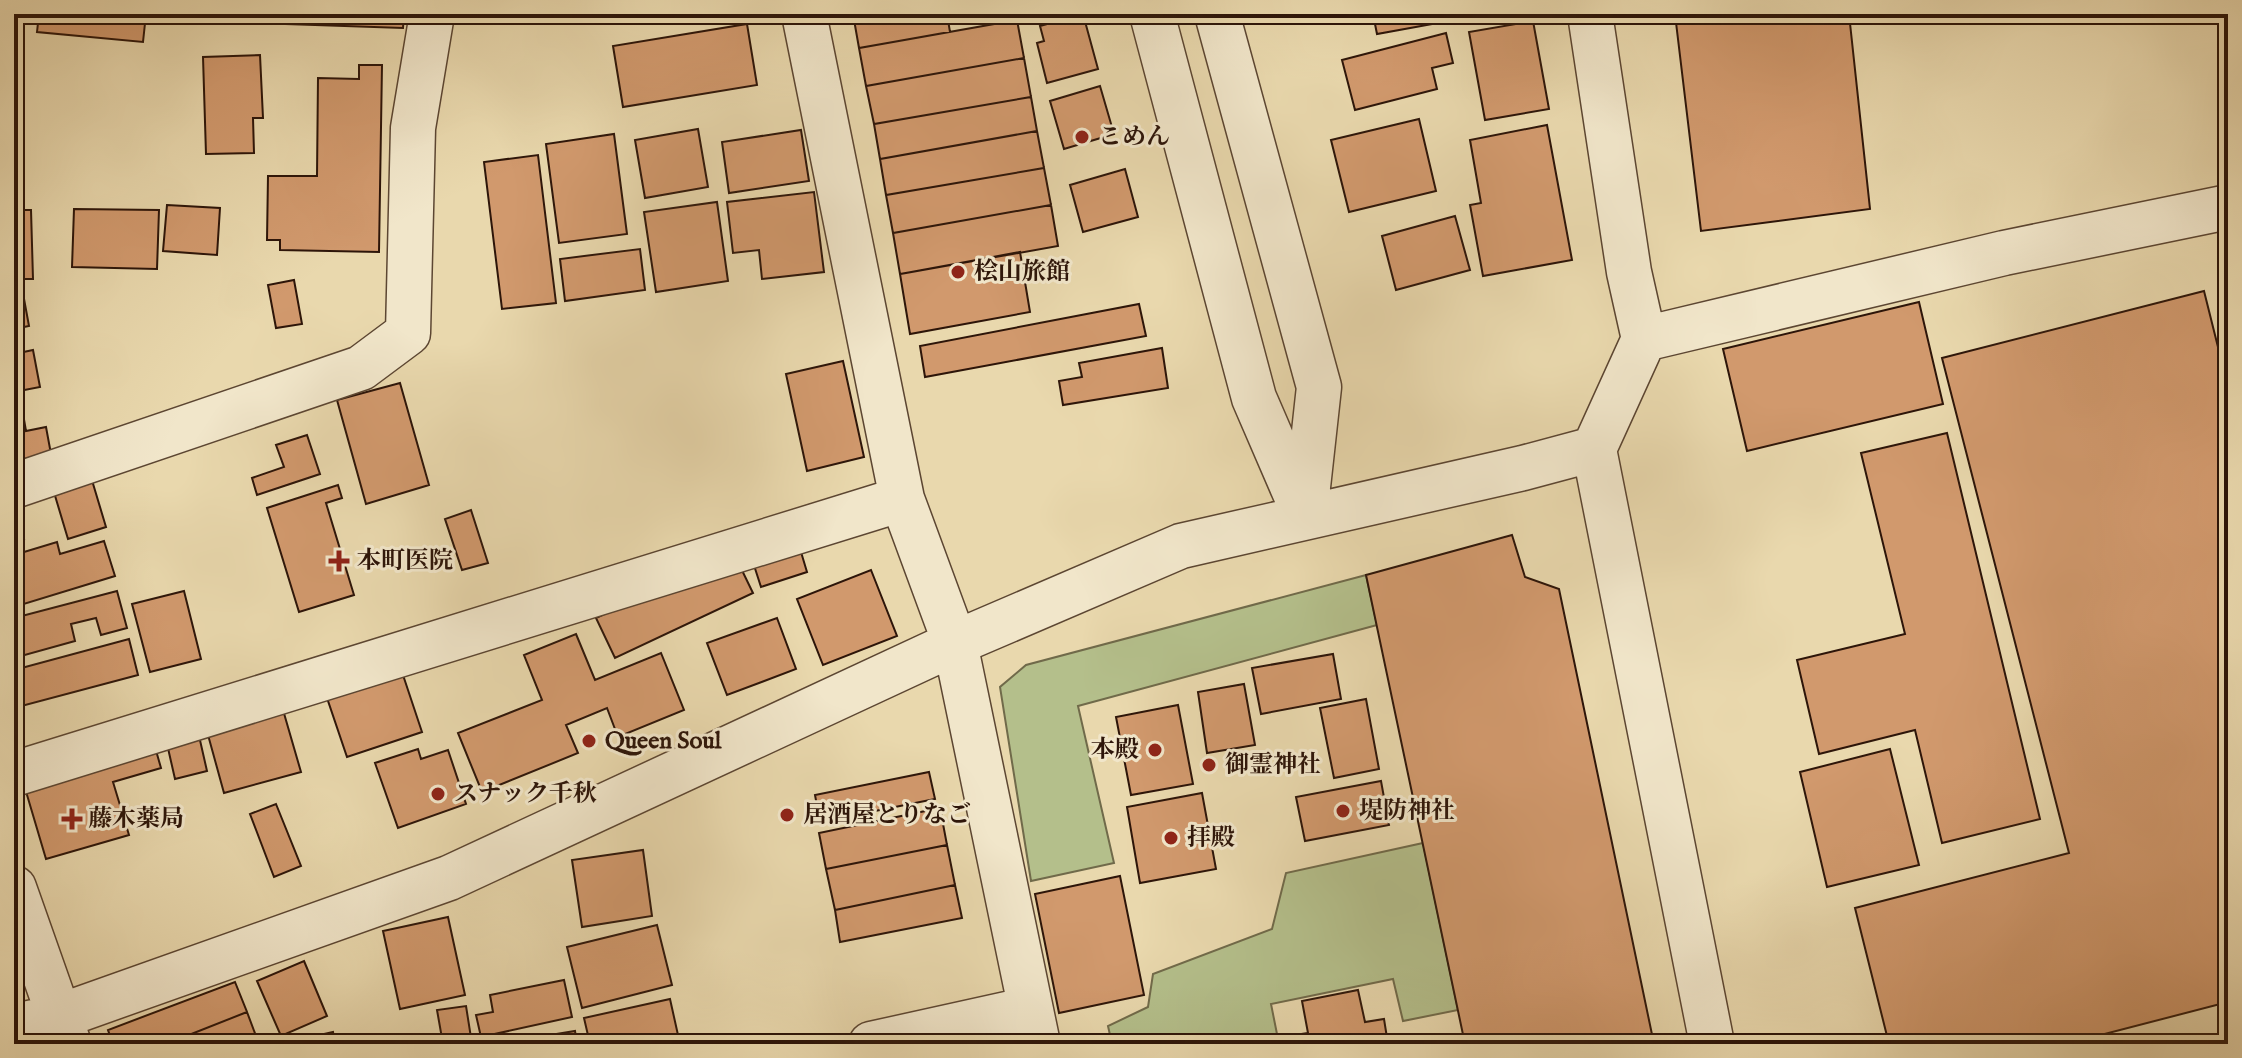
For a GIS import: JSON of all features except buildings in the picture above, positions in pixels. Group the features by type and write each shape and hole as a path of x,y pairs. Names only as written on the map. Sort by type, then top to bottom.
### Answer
{"street":[{"path":"14,486 361,368 408,333 413,128 432,14"},
{"path":"804,14 902,499 955,643 1034,1026 871,1044"},
{"path":"1152,14 1254,398 1305,516"},
{"path":"1217,14 1319,387 1305,516"},
{"path":"1590,14 1629,272 1644,339 1594,449 1712,1044"},
{"path":"1644,339 2004,253 2228,207"},
{"path":"14,1026 63,1031 449,878 955,643 1181,546 1594,449"},
{"path":"14,774 902,499"},
{"path":"14,888 63,1031"}],"green space":[{"path":"1366,575 1377,625 1078,706 1114,863 1031,881 1000,687 1026,665"},
{"path":"1423,843 1458,1010 1403,1021 1393,979 1271,1004 1279,1044 1112,1044 1108,1026 1148,1007 1153,974 1272,929 1286,873"}],"place":[{"name":"こめん","path":"1082,137"},
{"name":"桧山旅館","path":"958,272"},
{"name":"本町医院","path":"339,561"},
{"name":"Queen Soul","path":"589,741"},
{"name":"本殿","path":"1155,750"},
{"name":"御霊神社","path":"1209,765"},
{"name":"スナック千秋","path":"438,794"},
{"name":"堤防神社","path":"1343,811"},
{"name":"居酒屋とりなご","path":"787,815"},
{"name":"藤木薬局","path":"72,819"},
{"name":"拝殿","path":"1171,838"}]}
